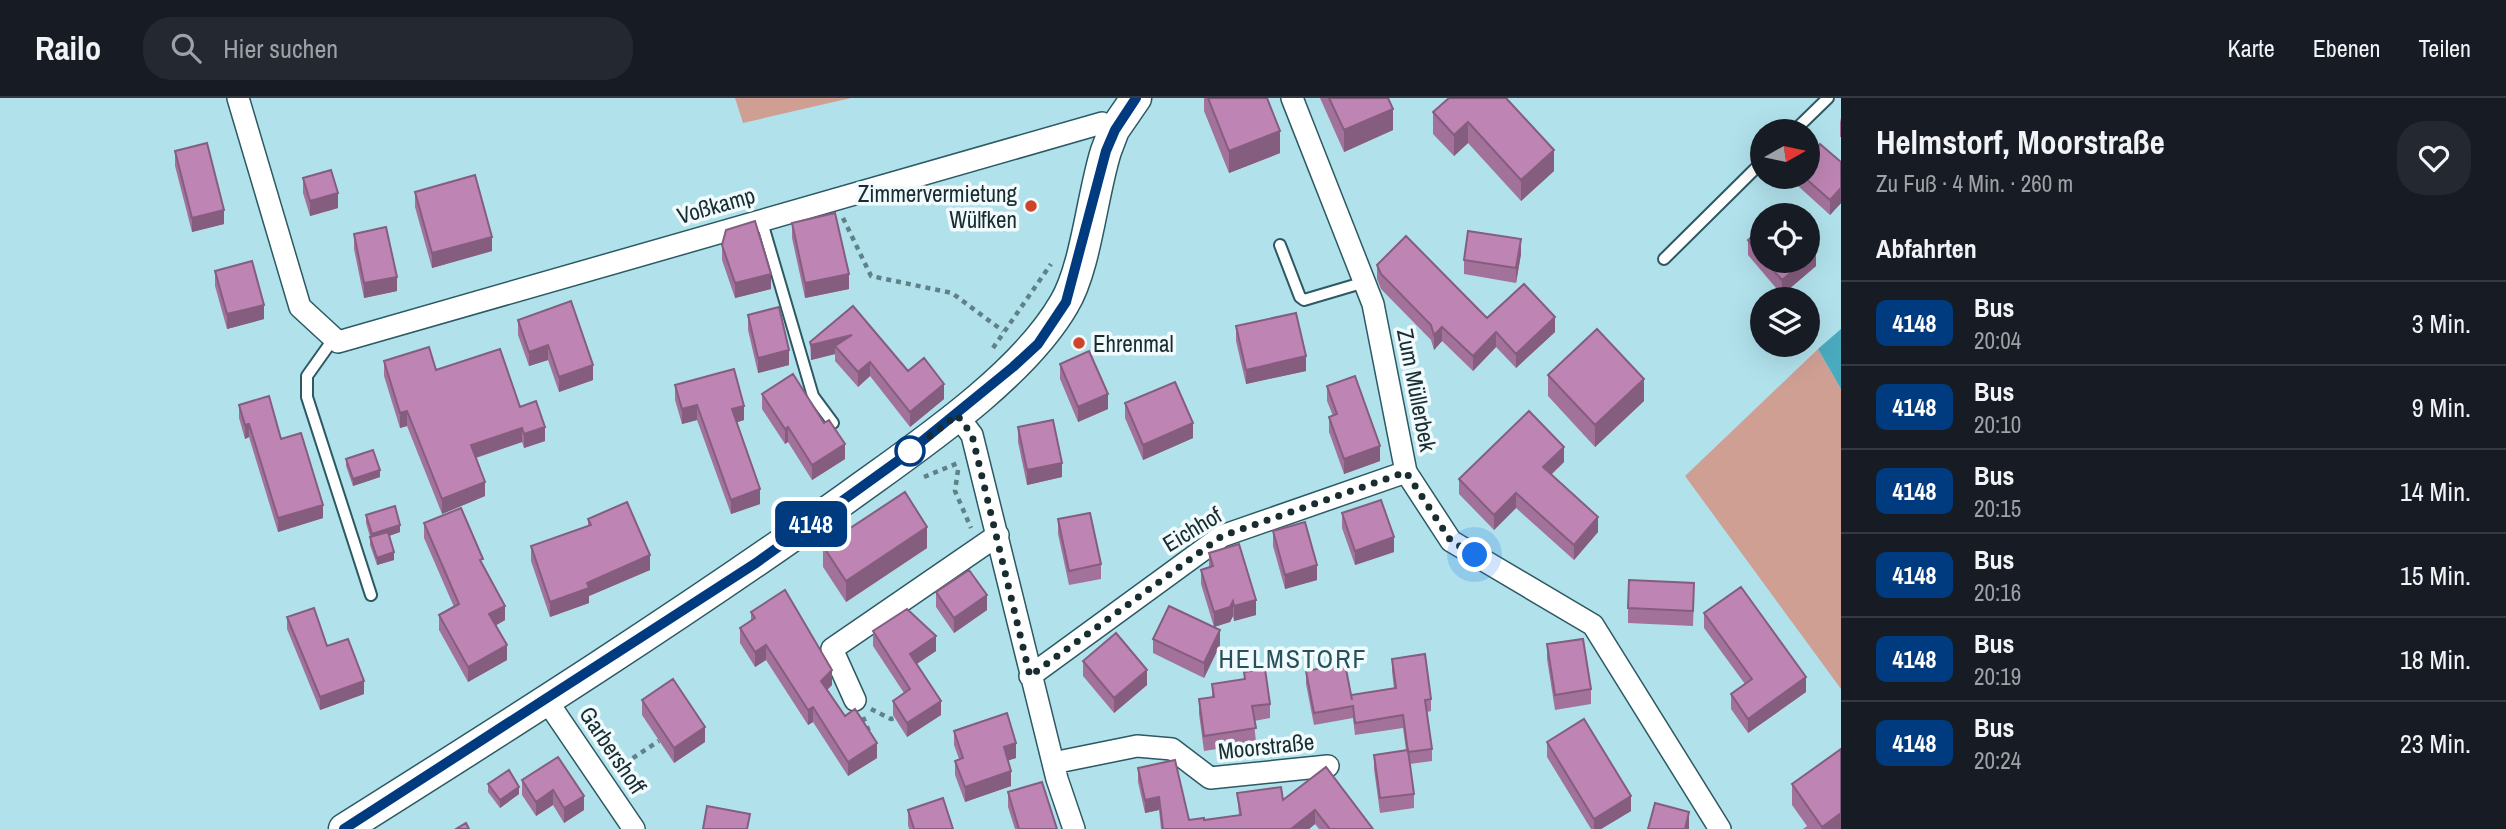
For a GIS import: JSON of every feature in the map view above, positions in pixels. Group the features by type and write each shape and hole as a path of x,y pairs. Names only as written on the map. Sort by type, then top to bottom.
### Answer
{"main road":[{"path":"344,829 547,701 756,563 957,415 1038,344 1066,302 1084,244 1096,183 1115,130 1136,98"}],"street":[{"path":"239,98 300,307 334,338"},
{"name":"Zum Müllerbek","path":"1292,98 1365,282 1381,340 1406,472 1451,541 1593,625 1720,829"},
{"name":"Voßkamp","path":"334,338 338,342 1102,123 1115,130"},
{"path":"957,415 972,435 1030,676 1074,829"},
{"name":"Eichhof","path":"1030,676 1222,536 1406,472"},
{"path":"855,700 832,649 998,535"},
{"name":"Garbershoff","path":"547,701 634,829"},
{"name":"Moorstraße","path":"1053,763 1137,746 1172,748 1210,778 1328,766"}],"lane":[{"path":"1806,119 1828,98"},
{"path":"1664,259 1750,174"},
{"path":"761,219 813,396 833,423"},
{"path":"1280,245 1300,297 1304,300 1365,282"},
{"path":"334,338 307,376 307,397 370,595"}],"path":[{"path":"834,198 871,276 952,293 1003,331 1038,344"},
{"path":"1003,331 1054,260"},
{"path":"959,462 955,491 979,548"},
{"path":"600,779 659,741"}],"shaded area":[{"path":"735,98 851,98 743,123"},
{"path":"1820,352 1841,389 1841,689 1685,476 1810,357 1820,357"}],"water":[{"path":"1841,329 1841,389 1820,352 1820,347"}],"building":[{"path":"1208,98 1267,98 1280,131 1229,151"},
{"path":"1329,98 1388,98 1393,109 1344,130"},
{"path":"1449,98 1506,98 1554,150 1521,180 1468,122 1454,135 1433,112"},
{"path":"207,143 224,210 192,218 175,151"},
{"path":"1820,144 1841,162 1841,188 1830,200 1818,189 1820,189"},
{"path":"331,170 338,193 310,201 303,178"},
{"path":"475,175 492,237 432,253 415,192"},
{"path":"835,213 849,274 805,283 792,223"},
{"path":"755,221 771,274 735,283 722,245 726,230"},
{"path":"386,227 397,277 364,283 354,234"},
{"path":"1468,231 1521,239 1516,268 1464,260"},
{"path":"1406,236 1487,318 1524,284 1555,317 1516,354 1496,332 1473,356 1442,327 1434,335 1431,325 1381,274 1377,265"},
{"path":"252,261 264,305 227,314 215,271"},
{"path":"1776,273 1790,273 1782,280"},
{"path":"571,301 593,365 559,377 548,345 529,352 518,320"},
{"path":"853,306 908,371 924,358 944,384 910,412 870,362 858,372 835,346 852,335 811,345 810,342"},
{"path":"779,307 789,350 758,358 748,315"},
{"path":"1296,313 1306,356 1246,370 1236,326"},
{"path":"1597,329 1644,379 1595,425 1548,375"},
{"path":"429,347 436,370 500,349 520,407 536,401 545,427 524,434 522,428 471,445 485,482 442,499 407,411 400,413 384,361"},
{"path":"1089,351 1108,394 1078,407 1060,364"},
{"path":"734,369 744,406 732,409 760,489 731,500 697,405 682,409 675,385"},
{"path":"793,374 824,423 829,420 845,444 812,465 788,427 785,429 762,394"},
{"path":"1355,376 1380,446 1344,459 1329,417 1337,414 1327,386"},
{"path":"1175,382 1193,423 1143,445 1125,403"},
{"path":"269,396 281,439 301,433 323,505 278,518 249,424 245,425 239,405"},
{"path":"1529,411 1564,447 1543,467 1598,517 1574,545 1516,493 1494,515 1459,479"},
{"path":"1053,420 1062,463 1027,470 1018,427"},
{"path":"373,450 380,470 353,479 346,459"},
{"path":"905,492 927,527 846,581 823,546"},
{"path":"1381,500 1394,537 1355,551 1342,513"},
{"path":"627,502 650,555 587,583 589,588 550,602 531,546 591,525 588,519"},
{"path":"395,506 400,525 372,534 366,515"},
{"path":"461,508 483,559 480,560 505,606 489,614 507,645 468,667 439,615 459,604 424,523"},
{"path":"1090,513 1101,564 1069,571 1058,519"},
{"path":"1305,522 1317,565 1285,575 1273,531"},
{"path":"388,532 394,552 377,558 370,537"},
{"path":"1239,544 1256,600 1234,606 1233,601 1230,607 1214,612 1201,570 1213,566 1209,553"},
{"path":"969,570 987,595 954,618 936,592"},
{"path":"1629,580 1694,583 1693,611 1628,608"},
{"path":"1741,587 1806,677 1748,719 1731,694 1752,679 1704,613"},
{"path":"785,590 832,670 821,681 845,716 855,709 877,743 848,762 813,707 808,710 766,645 755,652 740,628 755,618 751,612"},
{"path":"1169,606 1220,630 1204,663 1153,639"},
{"path":"314,608 327,646 348,639 364,681 320,697 287,617"},
{"path":"907,609 936,636 910,654 941,701 907,723 893,701 910,689 873,631"},
{"path":"1116,633 1147,670 1114,698 1083,661"},
{"path":"1583,639 1591,689 1555,695 1547,644"},
{"path":"1425,654 1431,699 1425,700 1432,749 1408,752 1403,715 1355,723 1353,706 1314,713 1306,671 1345,664 1351,695 1396,688 1392,659"},
{"path":"1265,669 1270,704 1252,706 1256,728 1204,736 1199,699 1214,697 1212,684 1245,679 1244,672"},
{"path":"673,679 705,727 674,748 642,700"},
{"path":"1007,713 1016,743 1004,747 1011,771 965,787 955,761 963,758 954,731"},
{"path":"1584,719 1631,796 1594,819 1547,742"},
{"path":"1841,749 1841,813 1822,827 1792,784"},
{"path":"1408,750 1414,794 1380,798 1374,755"},
{"path":"558,757 584,796 564,808 553,790 536,802 522,780"},
{"path":"1175,760 1189,820 1241,815 1237,793 1281,787 1283,800 1326,767 1373,829 1330,829 1315,810 1291,829 1163,829 1159,797 1145,800 1138,768"},
{"path":"509,770 519,787 500,800 488,784"},
{"path":"1042,782 1057,829 1019,829 1008,792"},
{"path":"943,798 953,829 914,829 908,810"},
{"path":"1655,803 1689,812 1685,829 1648,829"},
{"path":"707,806 750,814 747,829 703,829"},
{"path":"466,823 469,829 456,829"}],"bus line":[{"name":"4148","path":"344,829 547,701 756,563 957,415 1038,344 1066,302 1084,244 1096,183 1106,151 1115,130 1136,98"}],"place":[{"name":"Zimmervermietung Wülfken","path":"1031,206"},
{"name":"Ehrenmal","path":"1079,343"}],"district":[{"name":"HELMSTORF","path":"1293,658"}],"route":[{"path":"910,451 957,415 972,435 1030,676 1222,536 1406,472 1451,541 1475,555"}]}
